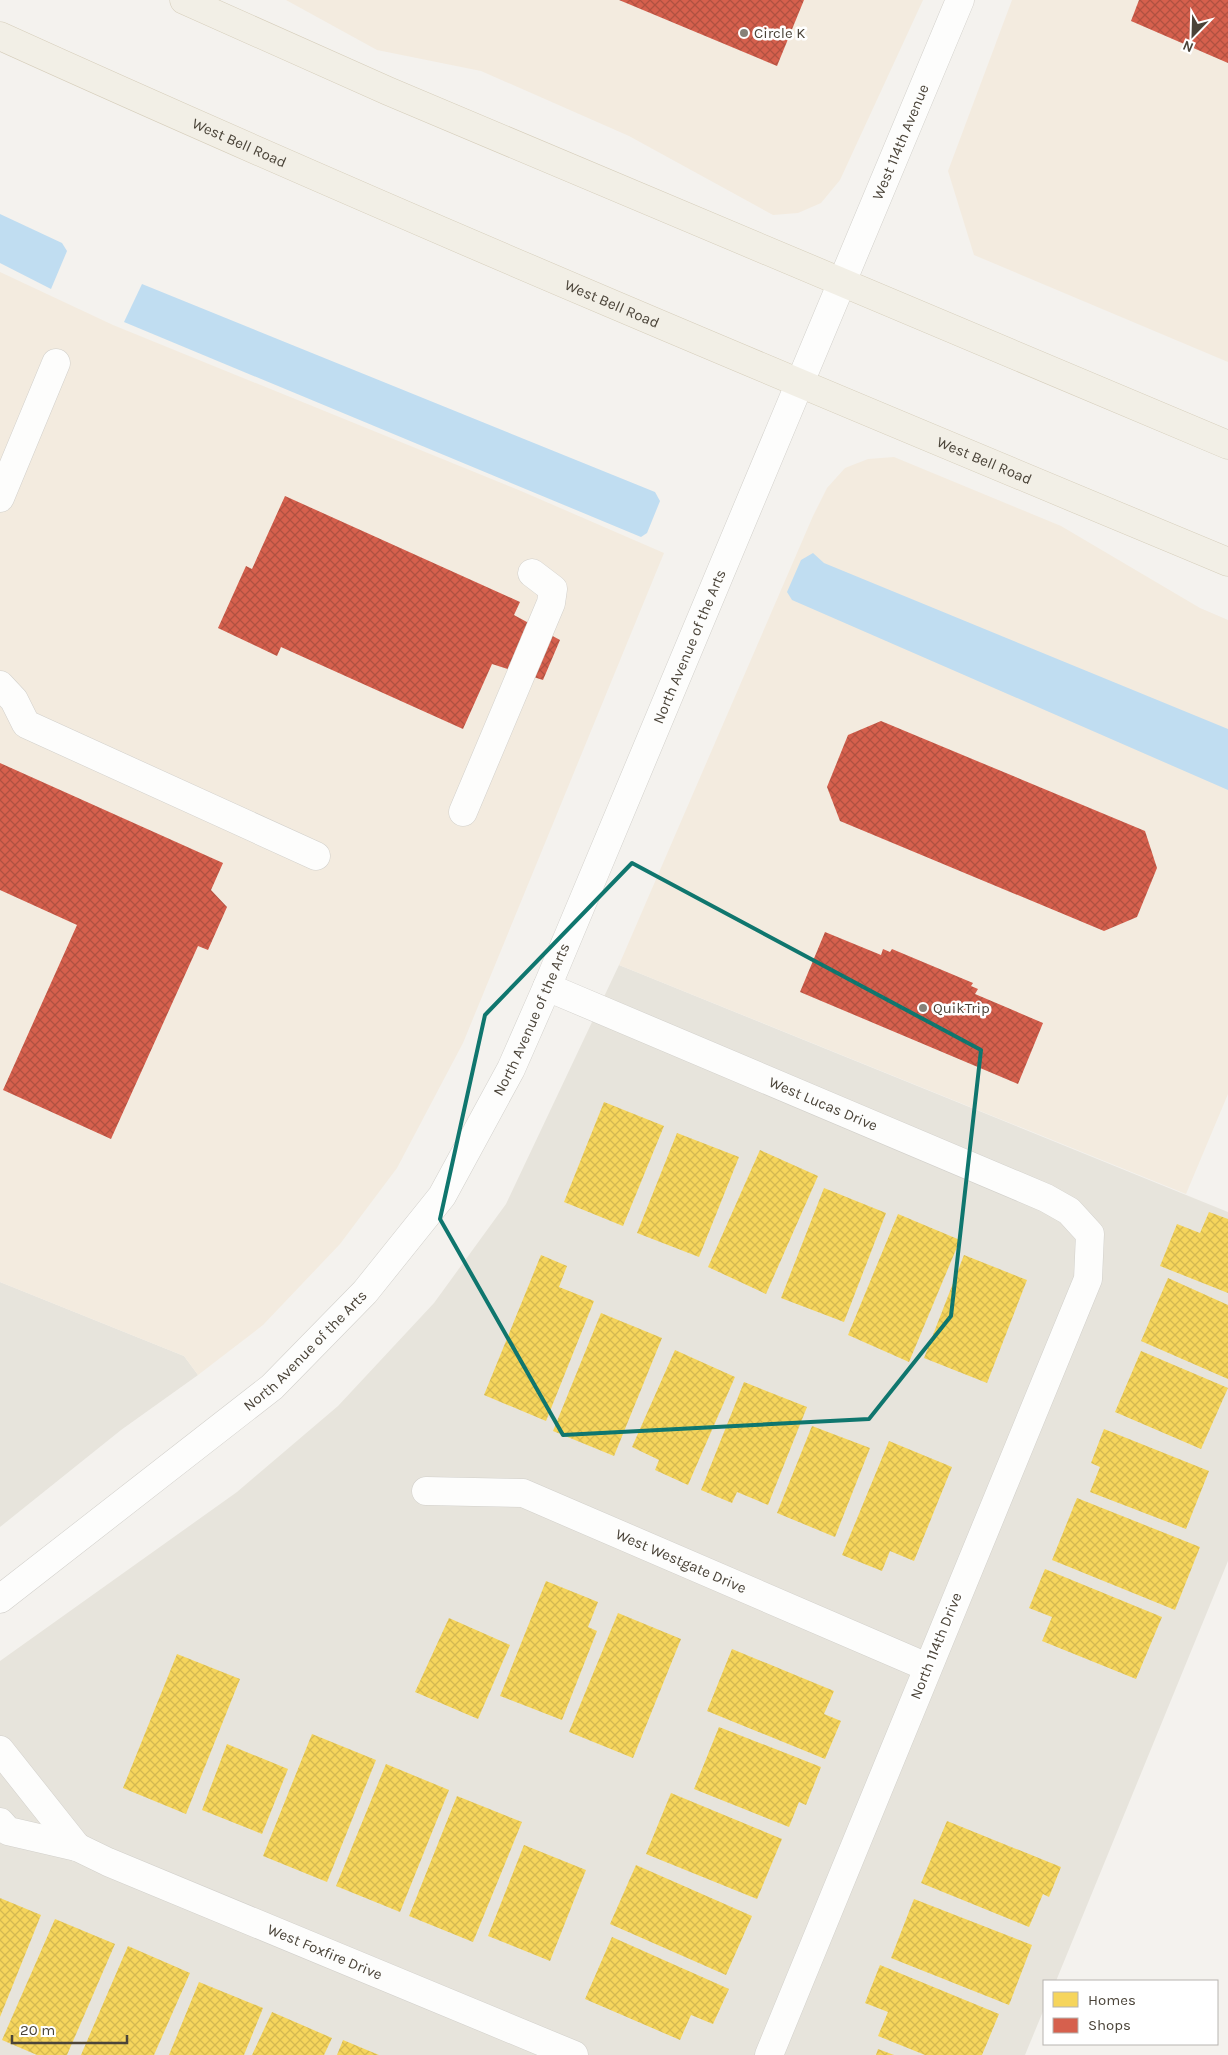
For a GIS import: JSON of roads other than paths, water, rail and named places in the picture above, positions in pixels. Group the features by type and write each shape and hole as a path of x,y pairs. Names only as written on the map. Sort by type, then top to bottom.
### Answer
{"main road":[{"path":"184,0 395,94 1228,445"},
{"name":"West Bell Road","path":"0,36 148,103 799,384 1228,562"}],"street":[{"name":"West 114th Avenue","path":"842,283 960,0"},
{"name":"North Avenue of the Arts","path":"0,1599 272,1387 365,1292 442,1196 511,1069 547,987 738,527 842,283"},
{"path":"0,498 56,363"},
{"path":"463,812 551,603 553,589 532,573"},
{"path":"0,685 14,700 26,724 316,856"},
{"name":"West Lucas Drive","path":"547,987 1046,1198 1069,1211 1090,1234"},
{"name":"North 114th Drive","path":"769,2055 1088,1279 1090,1234"},
{"name":"West Westgate Drive","path":"426,1491 523,1493 927,1667"},
{"name":"West Foxfire Drive","path":"0,1750 78,1847"},
{"name":"West Foxfire Drive","path":"0,1822 8,1831 78,1847 108,1862 574,2055"}],"water":[{"path":"0,214 62,243 67,251 51,289 0,263"},
{"path":"142,284 655,492 660,501 647,533 641,537 124,322"},
{"path":"813,553 824,563 1228,729 1228,790 792,600 787,592 801,560"}],"place":[{"name":"Circle K","path":"744,33"},
{"name":"QuikTrip","path":"923,1008"}]}
